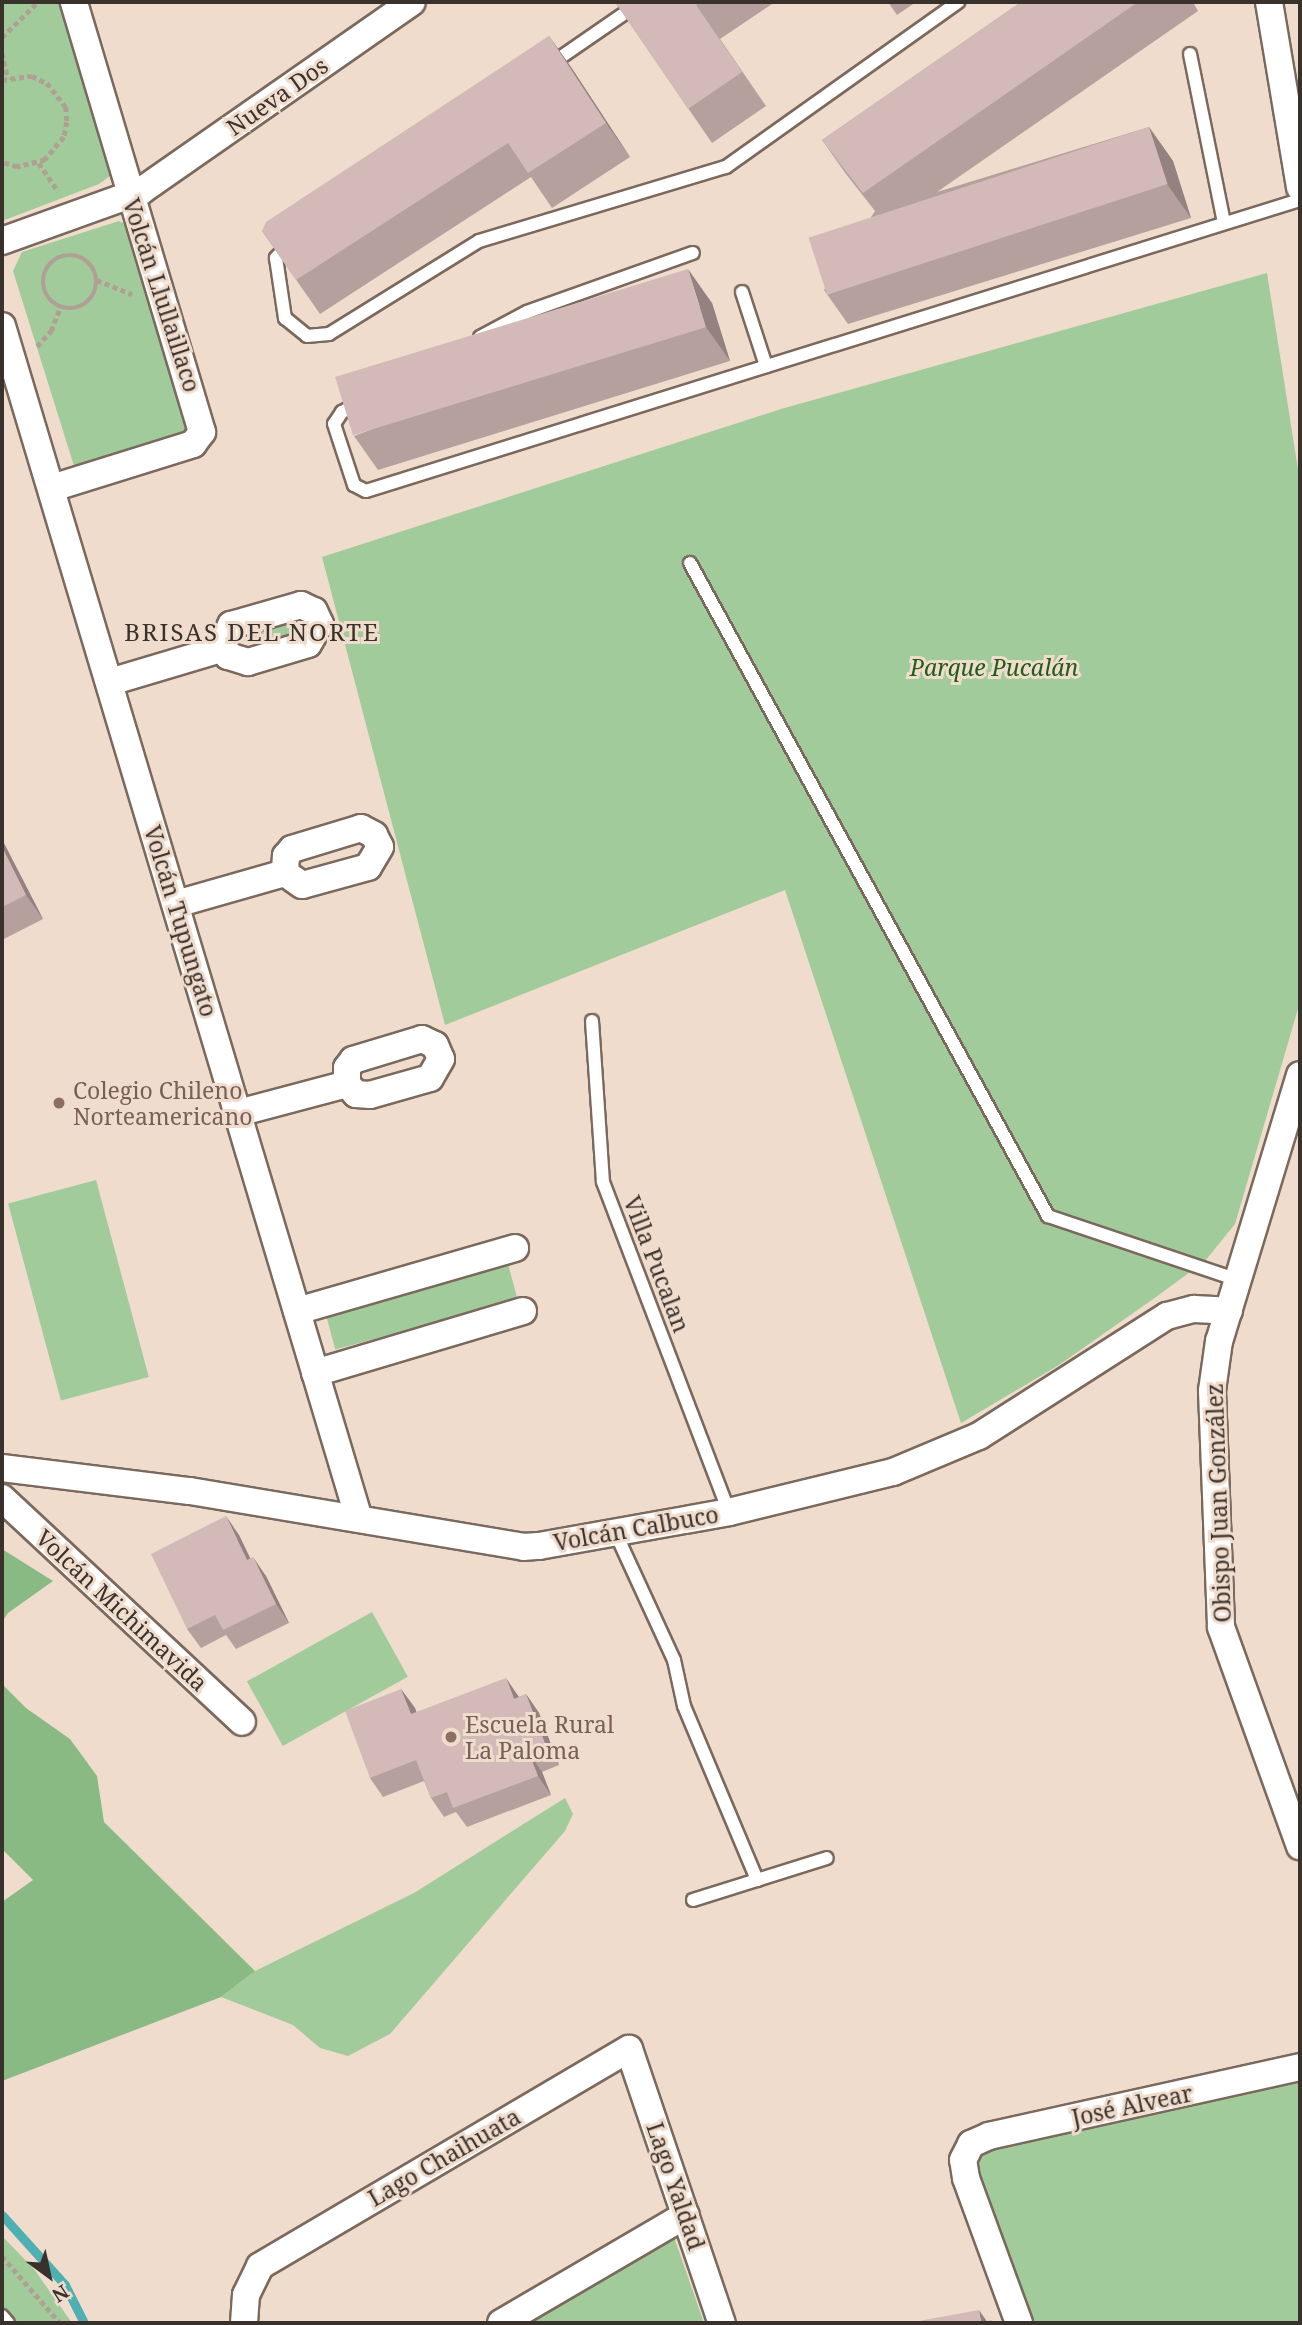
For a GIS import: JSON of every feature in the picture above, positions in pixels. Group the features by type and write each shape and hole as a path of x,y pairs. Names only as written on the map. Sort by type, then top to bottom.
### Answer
{"street":[{"name":"Volcán Llullaillaco","path":"52,488 192,444 202,432 136,194 74,2"},
{"name":"Nueva Dos","path":"2,241 136,194 379,12 412,2"},
{"path":"1269,2 1300,187"},
{"name":"Volcán Tupungato","path":"2,326 358,1516"},
{"path":"110,682 224,648"},
{"path":"176,904 285,873"},
{"name":"Obispo Juan González","path":"1300,1075 1214,1364 1212,1391 1221,1627 1300,1846"},
{"path":"238,1113 346,1084"},
{"path":"297,1311 515,1248"},
{"name":"Volcán Calbuco","path":"2,1468 358,1516 523,1547 616,1534 729,1512 893,1472 956,1448 1167,1317 1194,1309 1229,1311"},
{"path":"316,1373 523,1311"},
{"name":"Volcán Michimavida","path":"2,1498 242,1722"},
{"name":"Lago Yaldad","path":"629,2049 722,2323"},
{"name":"Lago Chaihuata","path":"244,2323 246,2295 260,2266 629,2049"},
{"name":"José Alvear","path":"1019,2323 966,2178 963,2160 967,2149 989,2136 1300,2067"},
{"path":"501,2323 686,2216"}],"lane":[{"path":"540,71 642,2"},
{"path":"298,237 276,258 285,318 307,335 329,334 479,240 726,167 958,2"},
{"path":"1189,54 1224,223"},
{"path":"376,393 342,412 334,424 359,491 1300,200"},
{"path":"469,343 527,312 693,253"},
{"path":"742,292 766,366"},
{"path":"690,563 1048,1216 1238,1280"},
{"name":"Villa Pucalan","path":"592,1021 603,1182 729,1512"},
{"path":"616,1534 674,1660 684,1706 757,1880"},
{"path":"694,1900 827,1858"},
{"path":"2,2316 8,2323"}],"path":[{"path":"2,37 38,2"},
{"path":"2,53 8,78"},
{"path":"2,80 32,76 47,83 66,107 67,122 64,137 45,160 17,167 2,162"},
{"path":"57,258 83,258 95,272 93,298 78,309 60,308 43,289 44,271 57,258"},
{"path":"13,363 51,331 60,308"},
{"path":"2,2256 60,2323"}],"green space":[{"path":"2,2 63,2 112,167 110,176 99,184 2,221"},
{"path":"119,221 129,226 187,429 181,435 74,466 13,271 22,252"},
{"name":"Parque Pucalán","path":"1267,273 1300,482 1300,1002 1235,1224 1205,1261 1156,1297 1059,1365 961,1423 785,890 445,1025 322,557 781,409"},
{"path":"305,616 307,633 233,642 231,625"},
{"path":"96,1180 149,1377 61,1401 8,1204"},
{"path":"507,1260 518,1301 335,1349 324,1309"},
{"path":"2,1549 53,1581 8,1613 2,1622"},
{"path":"372,1612 408,1677 283,1746 247,1681"},
{"path":"2,1684 26,1708 70,1739 97,1776 104,1822 255,1971 221,1997 2,2081 2,1902 33,1880 2,1849"},
{"path":"565,1798 573,1814 565,1831 390,2034 348,2056 320,2048 293,2025 221,1997 255,1971 414,1893"},
{"path":"1300,2077 1300,2323 1029,2323 972,2164 985,2147"},
{"path":"2,2236 34,2269 72,2323 2,2323"},
{"path":"674,2237 704,2323 526,2323"}],"building":[{"path":"615,2 701,2 696,5 742,72 688,109"},
{"path":"1021,2 1138,2 863,193 822,140"},
{"path":"549,36 606,123 528,173 508,143 296,280 262,231 266,222"},
{"path":"1149,127 1168,184 827,295 809,238"},
{"path":"688,269 706,327 353,435 335,377"},
{"path":"2,847 26,895 2,907"},
{"path":"226,1516 247,1560 253,1557 276,1604 223,1630 215,1615 187,1629 151,1554"},
{"path":"506,1678 514,1699 526,1694 546,1746 529,1753 538,1776 453,1808 447,1792 431,1798 416,1760 370,1778 345,1711 401,1689 411,1714"},
{"path":"979,2310 981,2322 992,2320 993,2323 908,2323"}],"waterway":[{"path":"2,2215 65,2285 84,2323"}],"place":[{"name":"Colegio Chileno Norteamericano","path":"59,1103"},
{"name":"Escuela Rural La Paloma","path":"451,1737"}],"district":[{"name":"BRISAS DEL NORTE","path":"252,632"}]}
